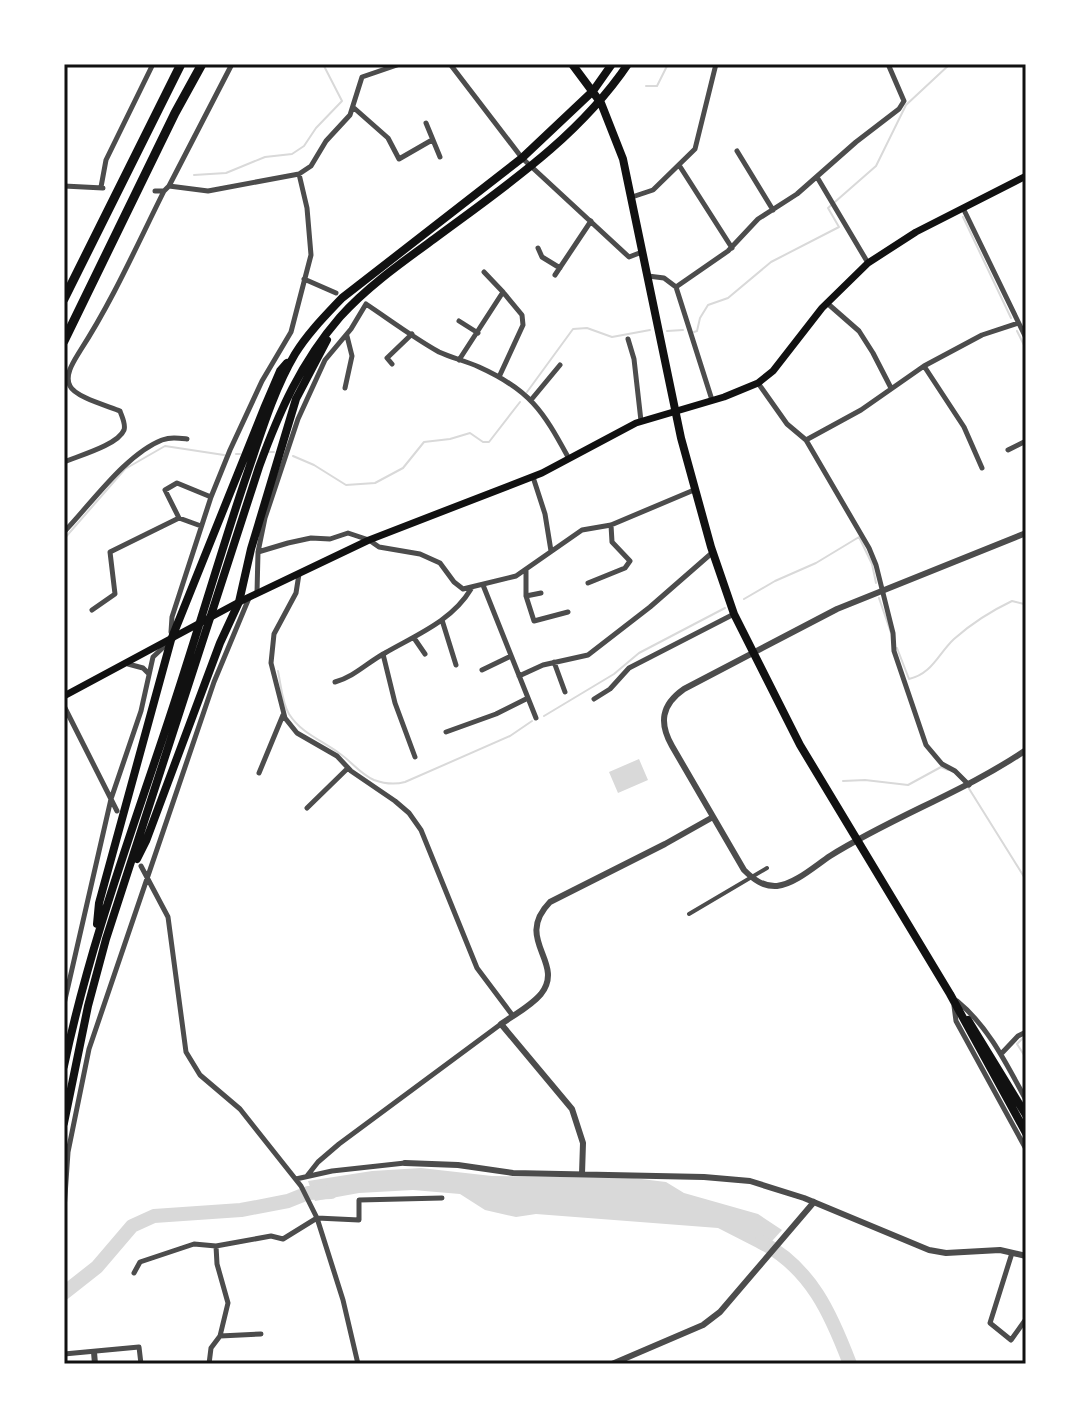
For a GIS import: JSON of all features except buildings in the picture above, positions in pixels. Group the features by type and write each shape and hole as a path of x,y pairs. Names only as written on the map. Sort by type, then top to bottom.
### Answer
{"highway":[{"path":"64,299 181,64"},
{"path":"64,341 202,64"}],"main road":[{"path":"572,64 601,103 623,159 694,490 734,614 800,745 956,1003 1026,1133"},
{"path":"95,941 99,903 171,640 280,371 342,298 522,158 593,91 612,64"},
{"path":"64,1123 88,1006 126,879 259,467 288,393 308,358 339,318 377,282 531,166 601,103 628,64"},
{"path":"64,696 239,602 369,540 533,476 641,421 758,383 773,371 827,303 868,263 889,247 1026,176"},
{"path":"126,879 146,841 220,643 239,602 251,549 296,399 339,318"},
{"path":"64,1066 95,941 170,717 204,602 262,432 295,354"},
{"path":"977,1040 1026,1115"}],"street":[{"path":"64,186 103,187 106,160 153,64"},
{"path":"64,462 115,441 124,432 120,411 76,393 68,377 72,364 102,316 232,64"},
{"path":"155,191 167,188 208,191 299,174 311,166 326,141 354,108 362,77 400,64"},
{"path":"450,64 522,158 629,257 642,252"},
{"path":"632,197 653,190 695,149 716,64"},
{"path":"676,287 732,248 758,219 817,177 899,109 904,101 889,64"},
{"path":"354,108 388,138 399,159 432,140"},
{"path":"426,123 440,157"},
{"path":"737,151 773,210"},
{"path":"679,165 732,248"},
{"path":"64,1004 111,799 141,711 153,657 171,640 172,617 211,497 262,381 291,332 311,255 307,208 299,174"},
{"path":"817,177 868,263"},
{"path":"963,208 1026,338"},
{"path":"555,275 591,221"},
{"path":"538,248 542,257 560,268"},
{"path":"484,272 522,315 523,325 499,377"},
{"path":"647,276 664,278 676,287 712,400"},
{"path":"304,279 336,293"},
{"path":"459,360 503,292"},
{"path":"827,303 859,331 891,388"},
{"path":"64,1210 68,1152 87,1049 214,682 253,596 265,518 298,419 325,360 347,335 366,304 438,351 499,377 531,400 549,422 568,457"},
{"path":"459,321 478,333"},
{"path":"806,440 861,410 924,366 982,335 1018,323"},
{"path":"392,364 387,358 412,334"},
{"path":"345,388 352,356 347,335"},
{"path":"628,339 634,359 641,421"},
{"path":"531,400 560,365"},
{"path":"924,366 964,427 982,468"},
{"path":"758,383 787,424 806,440 869,548 893,633 894,651 926,745 942,764 955,771 969,785"},
{"path":"64,532 126,465 159,441 187,439"},
{"path":"1008,450 1026,441"},
{"path":"533,476 545,514 551,551"},
{"path":"201,526 179,518 165,490 177,483 211,497"},
{"path":"258,552 300,540 330,539 343,533 369,540 379,547 420,554 440,563 463,589 472,588 516,576 582,530 611,525 694,490"},
{"path":"92,610 115,594 110,552 179,518"},
{"path":"588,583 625,568 630,561 612,542 611,525"},
{"path":"1026,533 837,609 684,689 668,703 663,715 665,734 744,870 754,880 766,885 787,883 855,840 897,817 969,785 1026,750"},
{"path":"519,676 554,662 588,655 713,552"},
{"path":"526,569 526,596 534,621 568,612"},
{"path":"299,573 296,593 274,634 271,663 283,714 297,733 337,756 348,768 409,813 421,830 477,968 513,1016"},
{"path":"483,585 536,718"},
{"path":"335,682 351,676 442,620 464,601 472,588"},
{"path":"526,596 541,593"},
{"path":"594,699 610,689 629,668 734,614"},
{"path":"442,620 456,665"},
{"path":"414,638 425,654"},
{"path":"383,654 395,703 415,757"},
{"path":"482,670 511,656"},
{"path":"554,662 565,692"},
{"path":"128,664 143,668 149,675"},
{"path":"446,732 496,714 528,698"},
{"path":"64,706 117,811"},
{"path":"259,773 283,714"},
{"path":"307,808 348,768"},
{"path":"307,1176 339,1144 539,996 546,986 547,963 536,937 536,924 540,912 550,902 713,817"},
{"path":"141,866 168,917 186,1052 200,1075 240,1109 301,1186 317,1218 343,1300 358,1364"},
{"path":"689,914 767,868"},
{"path":"956,1003 974,1014 1001,1054 1026,1100"},
{"path":"956,1003 956,1021 1026,1149"},
{"path":"501,1024 572,1109 583,1143 582,1174"},
{"path":"1001,1054 1026,1032"},
{"path":"296,1179 332,1171 405,1163 458,1165 513,1173 704,1177 750,1181 814,1202 929,1250 946,1253 981,1250 1026,1256"},
{"path":"134,1273 140,1262 194,1244 216,1246 271,1236 283,1239 317,1218 359,1220 359,1200 442,1198"},
{"path":"612,1364 703,1325 732,1301 814,1202"},
{"path":"209,1364 211,1348 220,1336 228,1303 217,1264 216,1246"},
{"path":"1012,1253 990,1323 1011,1340 1026,1319"},
{"path":"220,1336 261,1334"},
{"path":"64,1354 139,1347 141,1364"},
{"path":"94,1352 95,1364"}],"shaded area":[{"path":"639,759 648,780 618,793 609,772"},
{"path":"421,1168 492,1176 633,1178 666,1182 684,1193 758,1214 782,1230 763,1251 718,1228 536,1214 516,1217 485,1210 460,1194 413,1190 359,1193 315,1201 308,1181 372,1171"}],"waterway":[{"path":"194,175 226,173 265,157 292,154 304,146 316,128 342,101 323,64"},
{"path":"646,86 657,86 668,64"},
{"path":"694,332 708,305 728,298 771,262 839,227 828,208 876,166 906,105 950,64"},
{"path":"963,217 1011,318"},
{"path":"527,392 573,329 587,328 612,337 650,330"},
{"path":"667,331 683,330"},
{"path":"1017,331 1026,349"},
{"path":"293,456 346,485 375,483 403,468 424,442 470,433 483,442 489,442 520,402"},
{"path":"64,539 125,469 165,446 224,455"},
{"path":"269,452 274,452"},
{"path":"744,599 816,563 859,537 872,564 876,583"},
{"path":"879,598 891,633"},
{"path":"897,648 909,679 923,673 954,639 989,613 1012,601 1024,604 1026,611"},
{"path":"544,716 614,674 639,653 725,608"},
{"path":"278,671 285,705 294,721 364,774 386,783 405,782 510,736 532,721"},
{"path":"843,781 908,785 941,767 948,770"},
{"path":"968,787 1026,880"},
{"path":"1026,1035 1017,1044 1026,1058"},
{"path":"64,1293 97,1267 132,1226 154,1216 241,1210 288,1201 308,1193 331,1192"},
{"path":"761,1242 793,1265 817,1294 850,1364"}]}
